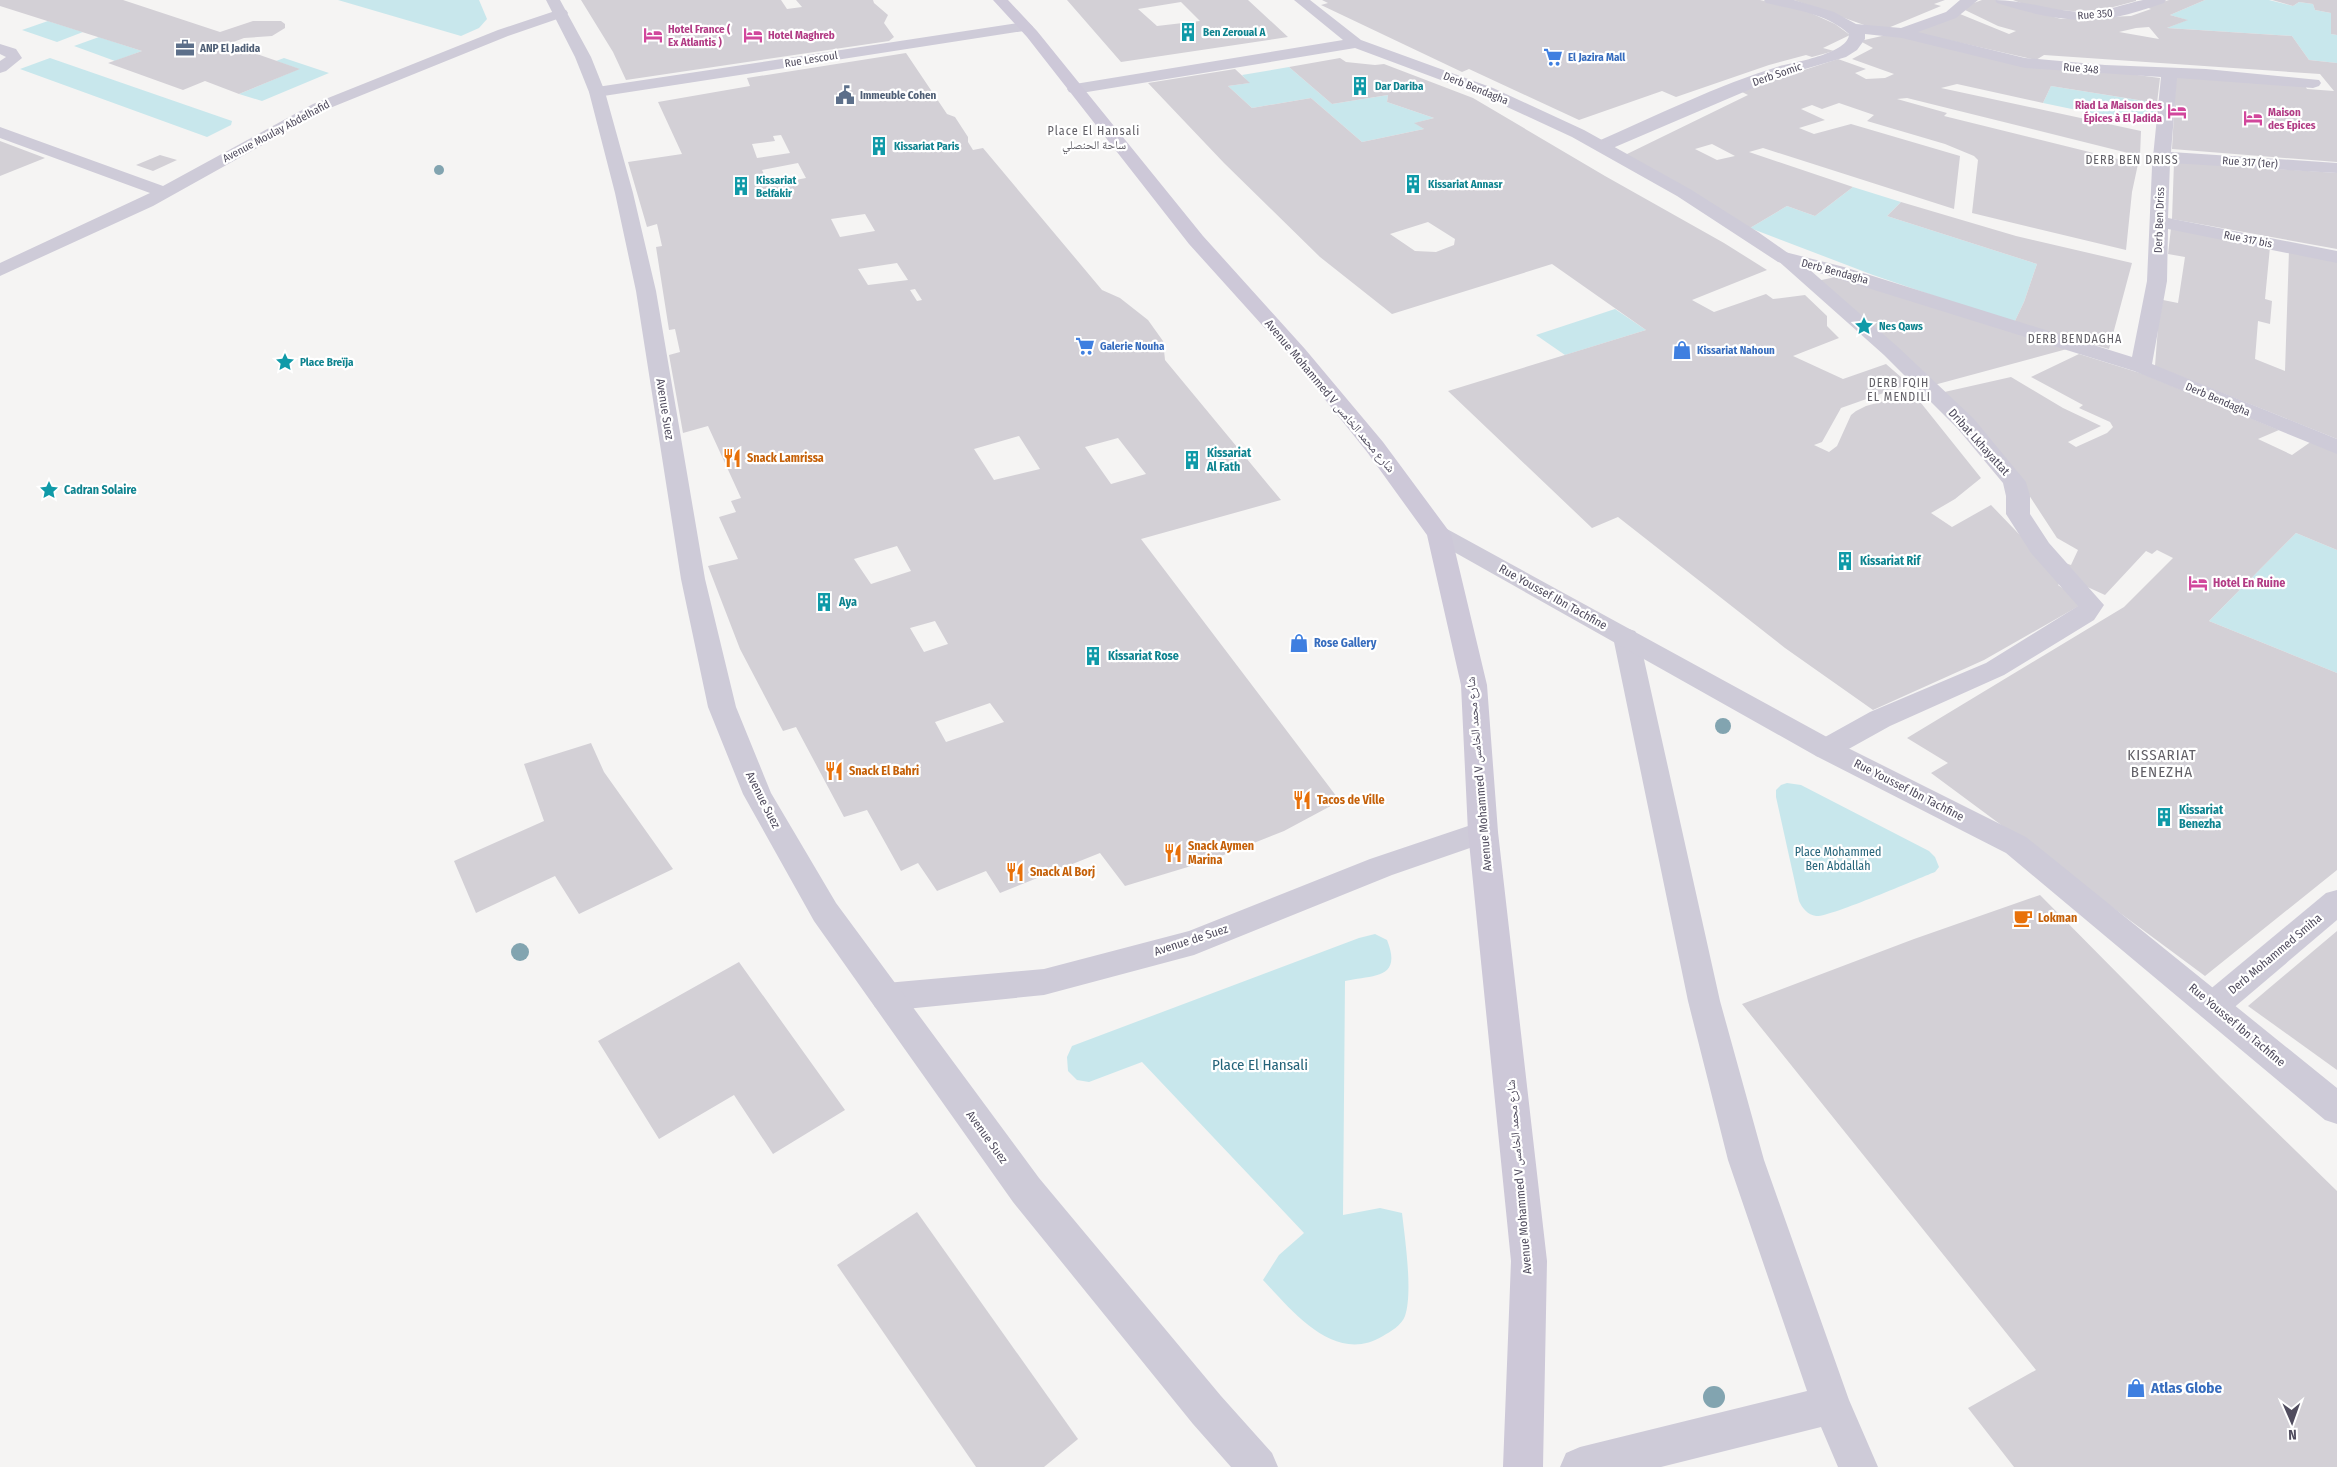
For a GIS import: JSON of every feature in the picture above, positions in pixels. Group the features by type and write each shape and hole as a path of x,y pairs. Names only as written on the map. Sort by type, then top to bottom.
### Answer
{"street":[{"name":"Avenue Mohammed V شارع محمد الخامس","path":"1000,0 1025,27 1196,240 1298,353 1363,432 1439,534 1474,684 1482,832 1529,1261 1523,1467"},
{"path":"1301,0 1356,42"},
{"path":"1902,33 1951,15 1971,0"},
{"name":"Rue 350","path":"2002,0 2036,11 2085,17 2115,13 2159,0"},
{"path":"1779,1 1833,18 1852,28"},
{"name":"Avenue Suez","path":"557,6 597,92 624,193 646,290 693,579 722,707 762,802 825,912 1026,1190 1207,1410 1258,1467"},
{"name":"Avenue Moulay Abdelhafid","path":"0,270 147,202 319,107 503,33 557,6"},
{"name":"Rue Lescoul","path":"597,92 1025,27"},
{"name":"Rue 348","path":"1852,28 1902,33 2025,62 2105,70 2169,72 2313,83"},
{"name":"Derb Somic","path":"1602,146 1714,97 1775,73 1841,54 1852,48 1857,39 1857,34 1852,28"},
{"path":"1075,89 1356,42"},
{"name":"Derb Bendagha","path":"1356,42 1506,100 1602,146 1727,219 1785,258 1837,270 2141,367 2337,447"},
{"path":"0,48 11,52 14,58 0,68"},
{"name":"Derb Ben Driss","path":"2141,367 2157,281 2162,157 2169,72"},
{"path":"0,132 163,192"},
{"name":"Rue 317 (1er)","path":"2162,157 2337,168"},
{"name":"Rue 317 bis","path":"2159,222 2337,257"},
{"path":"0,250 22,260"},
{"name":"Dribat Lkhayattat","path":"1785,258 1891,351 1966,424 2014,482 2018,496 2018,514 2040,548 2091,605 2085,614 1995,670 1880,719 1826,749"},
{"name":"Rue Youssef Ibn Tachfine","path":"1439,534 1826,749 2016,845 2337,1109"},
{"path":"1626,637 1704,1002 1746,1160 1831,1405 1858,1467"},
{"name":"Avenue de Suez","path":"886,997 1044,982 1194,942 1381,867 1482,832"},
{"name":"Derb Mohammed Smiha","path":"2213,1006 2337,902"},
{"path":"1580,1467 1831,1405"}],"green space":[{"path":"338,0 479,0 487,19 479,28 461,36"},
{"path":"2205,0 2269,0 2293,6 2299,2 2313,4 2315,10 2331,13 2331,34 2337,35 2337,63 2309,60 2292,36 2167,28 2187,20 2170,15"},
{"path":"48,21 83,32 57,42 22,30"},
{"path":"99,37 142,51 115,61 74,46"},
{"path":"50,58 232,121 231,125 207,137 20,69"},
{"path":"284,58 329,73 262,101 239,94 299,69 276,61"},
{"path":"1289,67 1332,104 1388,95 1387,102 1434,118 1415,123 1424,129 1362,142 1311,98 1252,108 1228,86 1249,83 1242,75"},
{"path":"2051,86 2157,103 2155,121 2139,123 2043,103"},
{"path":"1853,187 1901,202 1887,216 2037,264 2024,302 2014,323 1873,275 1750,228 1787,206 1815,216"},
{"path":"1615,309 1646,330 1565,355 1536,335"},
{"path":"2296,533 2337,550 2337,673 2209,621"},
{"name":"Place Mohammed Ben Abdallah","path":"1787,783 1801,785 1929,851 1935,857 1939,867 1935,872 1837,911 1816,916 1808,913 1799,901 1776,797 1776,790 1781,785"},
{"name":"Place El Hansali","path":"1375,934 1387,940 1391,953 1391,962 1388,969 1374,976 1345,981 1343,1215 1380,1208 1402,1213 1408,1265 1408,1293 1405,1316 1395,1328 1383,1336 1365,1343 1348,1344 1316,1331 1301,1319 1263,1280 1279,1255 1304,1233 1142,1062 1089,1082 1077,1080 1068,1071 1067,1057 1072,1046 1359,938"}],"building":[{"name":"ANP El Jadida","path":"0,0 123,0 220,32 253,21 281,21 285,24 285,28 272,36 244,38 228,44 300,69 239,94 205,81 183,90 108,63 142,51 0,6"},
{"path":"581,0 781,0 787,9 802,7 796,0 873,0 888,15 884,23 894,37 889,41 626,80 613,52"},
{"name":"Ben Zeroual A","path":"1067,0 1248,0 1288,37 1121,62","holes":["1181,2 1200,21 1157,26 1138,9"]},
{"name":"El Jazira Mall","path":"1322,0 1760,0 1804,10 1835,24 1850,35 1823,48 1834,51 1812,57 1806,55 1769,65 1676,97 1662,91 1579,120 1469,69 1462,72 1321,5 1328,3"},
{"path":"1794,0 1945,0 1934,4 1941,6 1888,28 1867,26"},
{"path":"1982,0 1995,0 2061,19 2131,16 2151,9 2146,7 2169,0 2205,0 2170,15 2188,20 2167,28 2292,36 2309,60 2337,63 2337,162 2172,149 2176,77 2305,86 2307,89 2334,91 2320,74 2044,55 2036,60 1913,32 1960,14 2009,34 2016,31 1998,26 1965,10 1971,4","holes":["2149,27 2159,39 2119,32"]},
{"path":"2013,0 2136,1 2102,10 2073,11 2037,9"},
{"path":"2272,0 2337,0 2337,35 2331,34 2331,13 2315,10 2313,4 2299,2 2293,6"},
{"path":"1895,33 1962,52 2160,78 2157,103 2051,86 2043,103 1957,84 1941,88 2141,131 2140,156 1907,98 1897,99 1947,113 1944,116 2138,164 2132,192 2126,250 1972,213 1978,160 1974,156 1945,144 1867,121 1874,115 1839,103 1822,109 1812,105 1801,109 1825,120 1799,128 1814,134 1851,124 1960,156 1954,209 1763,148 1749,152 1853,187 1815,216 1787,206 1750,228 1625,155 1748,95 1740,91 1838,59 1866,69 1855,73 1866,79 1885,78 1894,74 1852,59 1873,48 1860,41","holes":["1712,144 1735,156 1717,160 1695,149"]},
{"path":"906,53 947,114 955,117 968,137 968,142 973,150 983,148 1102,290 1120,298 1148,320 1163,341 1165,360 1281,500 1141,539 1340,801 1284,831 1211,860 1125,886 1100,853 1000,893 986,871 937,891 918,863 901,871 867,810 844,817 796,727 783,731 740,649 708,566 738,559 719,517 736,512 731,501 741,498 708,426 683,433 669,355 680,352 675,329 669,330 656,247 662,246 657,224 647,227 628,162 682,154 658,102 750,86 747,78","holes":["781,135 790,153 757,158 752,144 775,141 773,136","798,163 806,178 769,185 762,170","865,214 875,231 840,237 831,219","897,263 908,280 868,285 858,269","915,289 922,300 917,301 910,290","1019,436 1040,469 994,480 974,449","1118,438 1146,474 1111,484 1085,447","897,546 911,571 871,584 854,559","935,621 948,644 924,652 910,628","990,703 1004,722 946,742 935,722"]},
{"path":"1340,58 1346,62 1384,64 1473,98 1605,176 1724,243 1767,270 1692,300 1714,312 1766,294 1773,299 1805,295 1827,316 1827,326 1839,338 1793,356 1843,379 1886,364 1909,384 1841,408 1822,442 1814,445 1829,452 1837,446 1851,415 1856,411 1866,406 1913,393 1981,478 1955,499 1931,513 1952,527 1991,505 2063,580 2058,585 2084,603 1984,660 1873,710 1785,648 1618,517 1592,528 1448,391 1646,330 1552,264 1392,314 1320,257 1224,163 1148,83 1235,69 1250,83 1228,86 1252,108 1311,98 1362,142 1424,129 1414,123 1434,118 1387,102 1388,95 1332,104 1289,67","holes":["1428,222 1455,239 1454,245 1436,252 1415,251 1390,234"]},
{"path":"0,141 45,158 0,176"},
{"path":"160,155 177,160 153,171 136,165"},
{"path":"2174,162 2337,173 2337,249 2172,219"},
{"path":"1901,202 2016,236 2132,263 2109,349 2014,323 2024,302 2037,264 1887,216"},
{"path":"2171,228 2270,247 2265,299 2272,301 2270,324 2258,321 2255,359 2285,371 2289,250 2337,260 2337,439 2155,366 2158,327 2163,300 2178,303 2185,257 2168,254"},
{"path":"1849,274 2067,349 1934,385 1817,281"},
{"name":"Kissariat Benezha","path":"2079,354 2143,374 2279,430 2258,439 2292,455 2312,441 2337,452 2337,550 2296,533 2209,621 2337,673 2337,870 2205,976 1931,773 1948,763 1907,738 2124,607 2173,558 2157,550 2152,554 2146,551 2105,595 2083,585 2062,562 2071,565 2078,550 2057,538 2023,486 1940,393 2011,377 2063,408 2101,426 2068,442 2076,447 2107,433 2113,427 2110,422 2079,408 2083,405 2031,377"},
{"path":"591,743 604,772 673,869 579,914 555,876 476,913 454,861 544,821 524,764"},
{"path":"2040,895 2221,1078 2337,1191 2337,1467 2014,1467 1968,1408 2036,1370 1742,1004 1914,939"},
{"path":"2337,931 2337,1070 2248,1006"},
{"path":"739,962 845,1110 773,1154 734,1095 659,1139 598,1041"},
{"path":"917,1212 1078,1439 1044,1467 976,1467 837,1265"}],"place":[{"name":"Ben Zeroual A","path":"1188,32"},
{"name":"Hotel France ( Ex Atlantis )","path":"653,35"},
{"name":"Hotel Maghreb","path":"753,35"},
{"name":"ANP El Jadida","path":"185,48"},
{"name":"El Jazira Mall","path":"1553,57"},
{"name":"Dar Dariba","path":"1360,86"},
{"name":"Immeuble Cohen","path":"845,95"},
{"name":"Riad La Maison des Épices à El Jadida","path":"2177,111"},
{"name":"Maison des Epices","path":"2253,118"},
{"name":"Kissariat Paris","path":"879,146"},
{"name":"Kissariat Annasr","path":"1413,184"},
{"name":"Kissariat Belfakir","path":"741,186"},
{"name":"Nes Qaws","path":"1864,326"},
{"name":"Galerie Nouha","path":"1085,346"},
{"name":"Kissariat Nahoun","path":"1682,350"},
{"name":"Place Breïja","path":"285,362"},
{"name":"Snack Lamrissa","path":"732,458"},
{"name":"Kissariat Al Fath","path":"1192,460"},
{"name":"Cadran Solaire","path":"49,490"},
{"name":"Kissariat Rif","path":"1845,561"},
{"name":"Hotel En Ruine","path":"2198,583"},
{"name":"Aya","path":"824,602"},
{"name":"Rose Gallery","path":"1299,643"},
{"name":"Kissariat Rose","path":"1093,656"},
{"name":"Snack El Bahri","path":"834,771"},
{"name":"Tacos de Ville","path":"1302,800"},
{"name":"Kissariat Benezha","path":"2164,817"},
{"name":"Snack Aymen Marina","path":"1173,853"},
{"name":"Snack Al Borj","path":"1015,872"},
{"name":"Lokman","path":"2023,918"},
{"name":"Atlas Globe","path":"2136,1388"}],"district":[{"name":"Place El Hansali ساحة الحنصلي","path":"1094,138"},
{"name":"DERB BEN DRISS","path":"2132,160"},
{"name":"DERB BENDAGHA","path":"2075,339"},
{"name":"DERB FQIH EL MENDILI","path":"1899,390"},
{"name":"KISSARIAT BENEZHA","path":"2162,764"}]}
